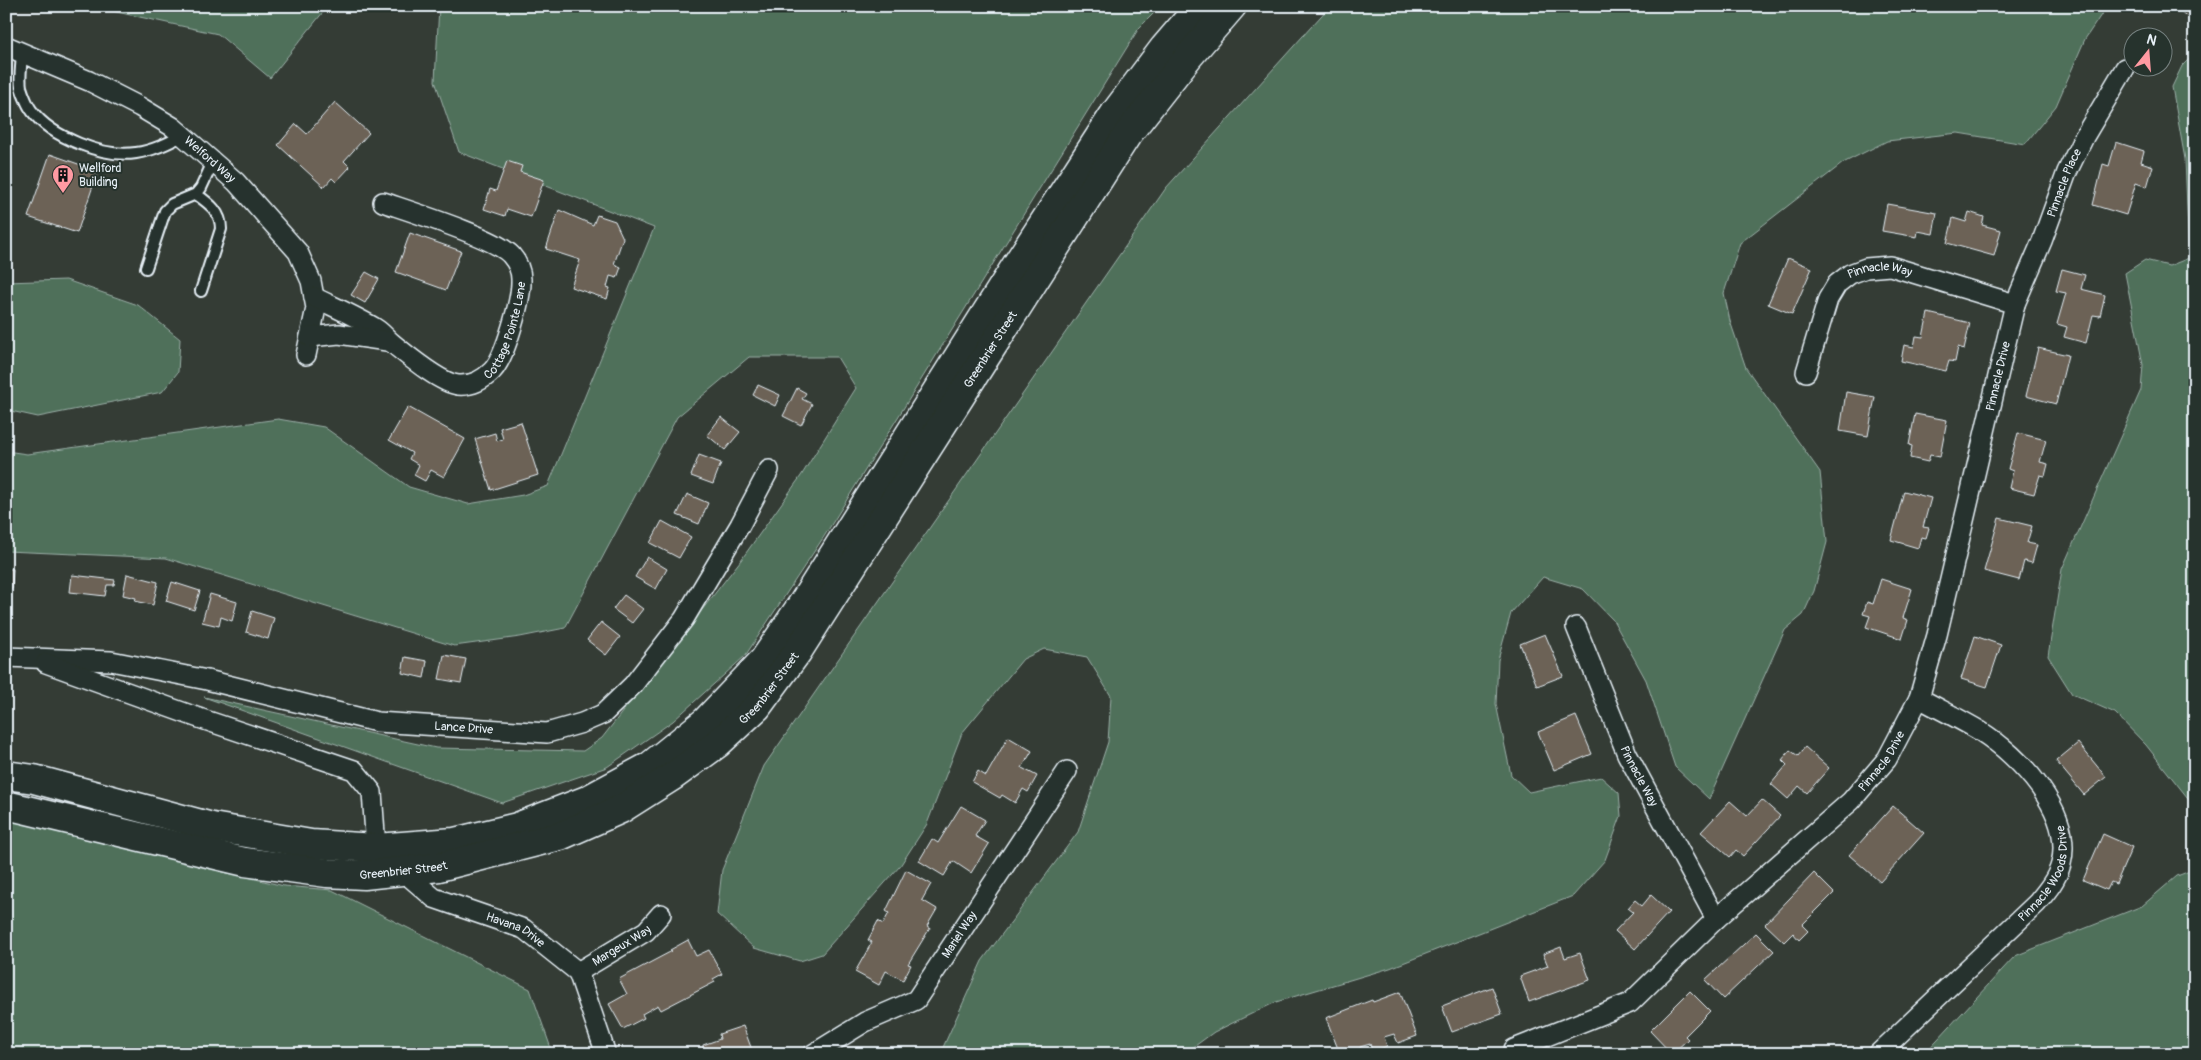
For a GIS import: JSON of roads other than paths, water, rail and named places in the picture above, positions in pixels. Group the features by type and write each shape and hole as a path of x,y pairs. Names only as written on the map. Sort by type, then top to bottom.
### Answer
{"main road":[{"name":"Greenbrier Street","path":"6,805 245,862 364,875 439,867 560,836 621,809 673,776 717,744 757,707 798,651 1113,137 1164,48 1200,6"},
{"name":"Greenbrier Street","path":"6,775 34,779 212,827 310,844 376,848 454,842 517,827 587,800 650,766 706,722 764,660 1113,137 1189,56 1232,6"}],"street":[{"name":"Welford Way","path":"14,49 89,81 172,127 236,182 298,252 311,281 316,308 308,346"},
{"name":"Pinnacle Place","path":"2015,304 2042,242 2067,172 2084,137 2124,71"},
{"name":"Cottage Pointe Lane","path":"314,296 376,328 390,342 441,378 457,385 471,384 481,380 492,371 500,360 519,300 522,277 518,263 509,253 480,238 383,202"},
{"name":"Pinnacle Way","path":"1806,372 1828,299 1837,284 1850,274 1866,268 1890,266 2015,304"},
{"name":"Pinnacle Drive","path":"1511,1052 1630,1003 1716,919 1851,801 1887,759 1919,698 1937,635 2015,304"},
{"name":"Cottage Pointe Lane","path":"308,346 339,334 390,342"},
{"name":"Lance Drive","path":"6,657 111,661 207,680 377,722 547,733 582,723 603,714 633,685 684,619 740,525 769,470"},
{"name":"Pinnacle Way","path":"1576,626 1627,754 1716,919"},
{"name":"Lance Drive","path":"30,657 118,690 354,770 372,792 376,848"},
{"name":"Pinnacle Woods Drive","path":"1878,1054 2037,903 2052,884 2061,864 2063,839 2055,812 2042,789 2014,758 1981,732 1919,698"},
{"name":"Mariel Way","path":"813,1054 865,1022 916,1000 1067,771"},
{"name":"Havana Drive","path":"376,848 434,898 524,929 578,972"},
{"name":"Margeux Way","path":"578,972 646,931 661,914"},
{"path":"578,972 606,1054"}],"lane":[{"path":"14,49 21,86 32,111 51,129 72,140 107,152 135,154 160,147 182,136"},
{"path":"146,268 165,211 172,204 196,194 202,188 213,162"},
{"path":"196,194 216,210 221,221 221,229 201,291"}],"place":[{"name":"Wellford Building","path":"63,194"}]}
